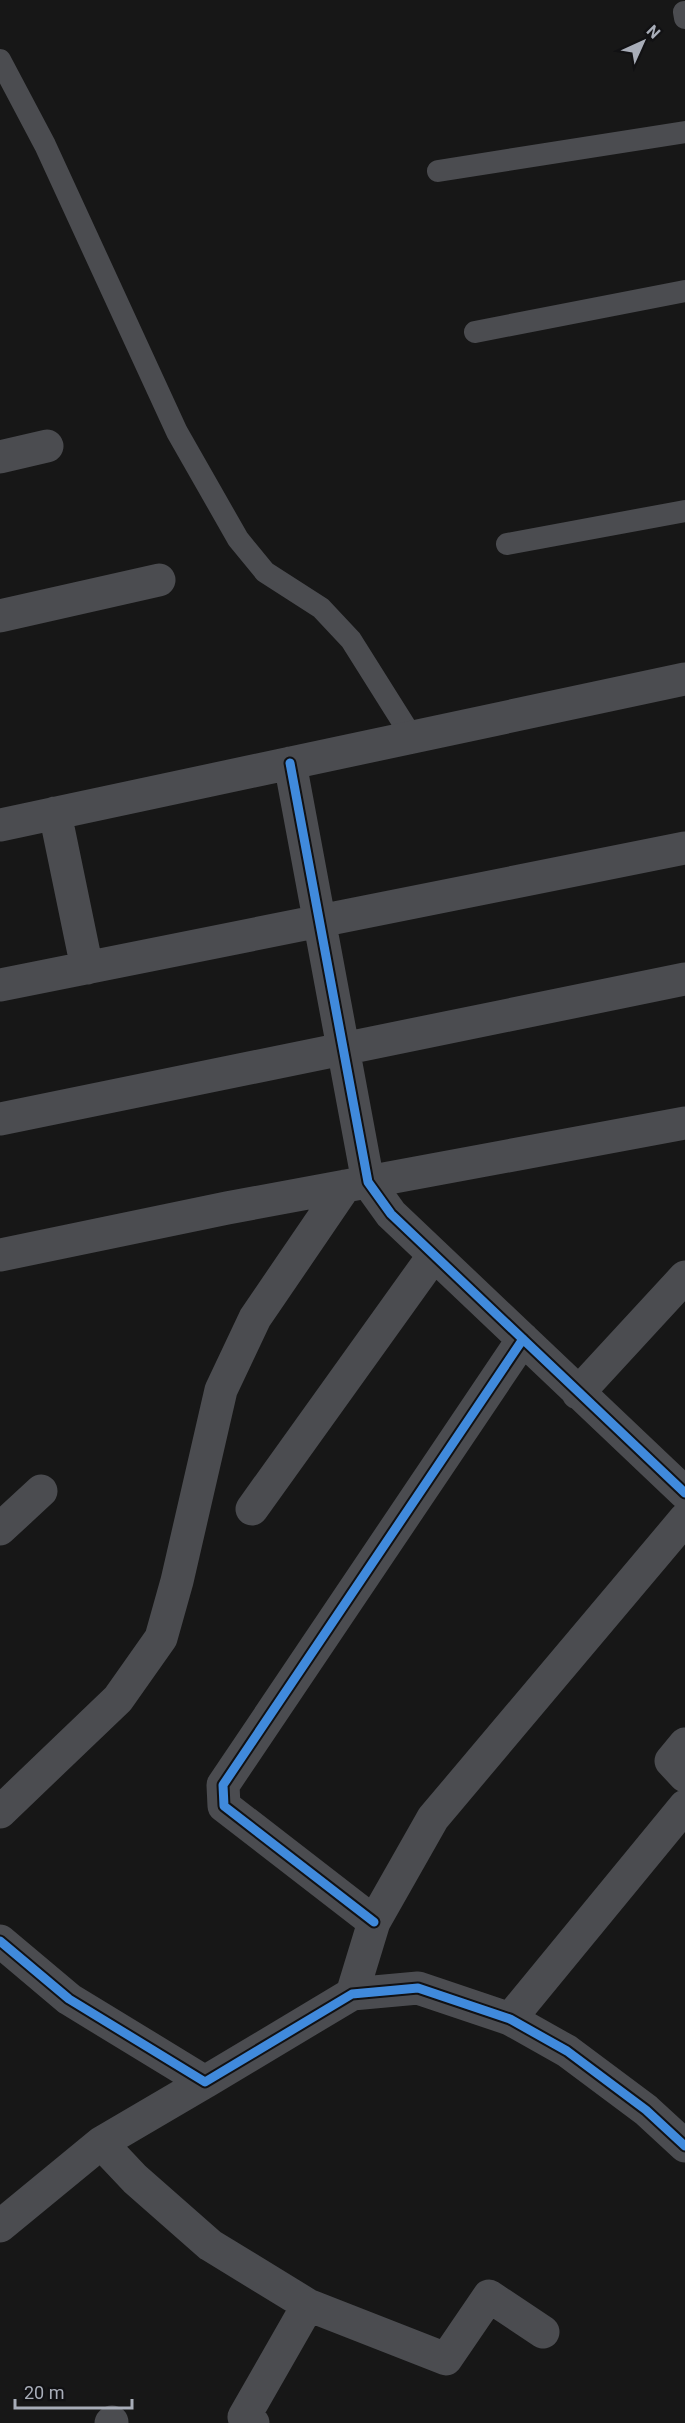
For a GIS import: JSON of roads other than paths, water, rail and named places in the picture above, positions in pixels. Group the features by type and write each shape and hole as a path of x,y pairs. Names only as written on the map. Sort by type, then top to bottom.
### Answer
{"street":[{"path":"0,457 47,446"},
{"path":"0,616 159,580"},
{"path":"0,825 685,679"},
{"path":"0,1812 118,1699 161,1638 177,1581 222,1390 255,1318 357,1184 345,1050 290,763"},
{"path":"55,813 87,968"},
{"path":"0,985 685,848"},
{"path":"0,1119 685,979"},
{"path":"0,1255 357,1184 685,1123"},
{"path":"357,1184 685,1493"},
{"path":"252,1509 434,1255"},
{"path":"578,1393 685,1277"},
{"path":"374,1923 224,1806 223,1785 523,1339"},
{"path":"0,1529 40,1491"},
{"path":"352,1994 374,1923 433,1818 685,1519"},
{"path":"685,1744 671,1761 685,1776"},
{"path":"510,2019 685,1806"},
{"path":"0,1941 69,1999 205,2082"},
{"path":"0,2226 101,2143 352,1994 418,1988 510,2019 567,2051 645,2110 685,2146"},
{"path":"101,2143 135,2179 210,2245 308,2305 446,2359 489,2296 543,2332"},
{"path":"253,2423 244,2417 308,2305"}],"lane":[{"path":"0,60 45,145 177,432 237,539 265,572 321,608 351,640 412,737"},
{"path":"438,171 685,132"},
{"path":"475,332 685,291"},
{"path":"507,544 685,511"}]}
